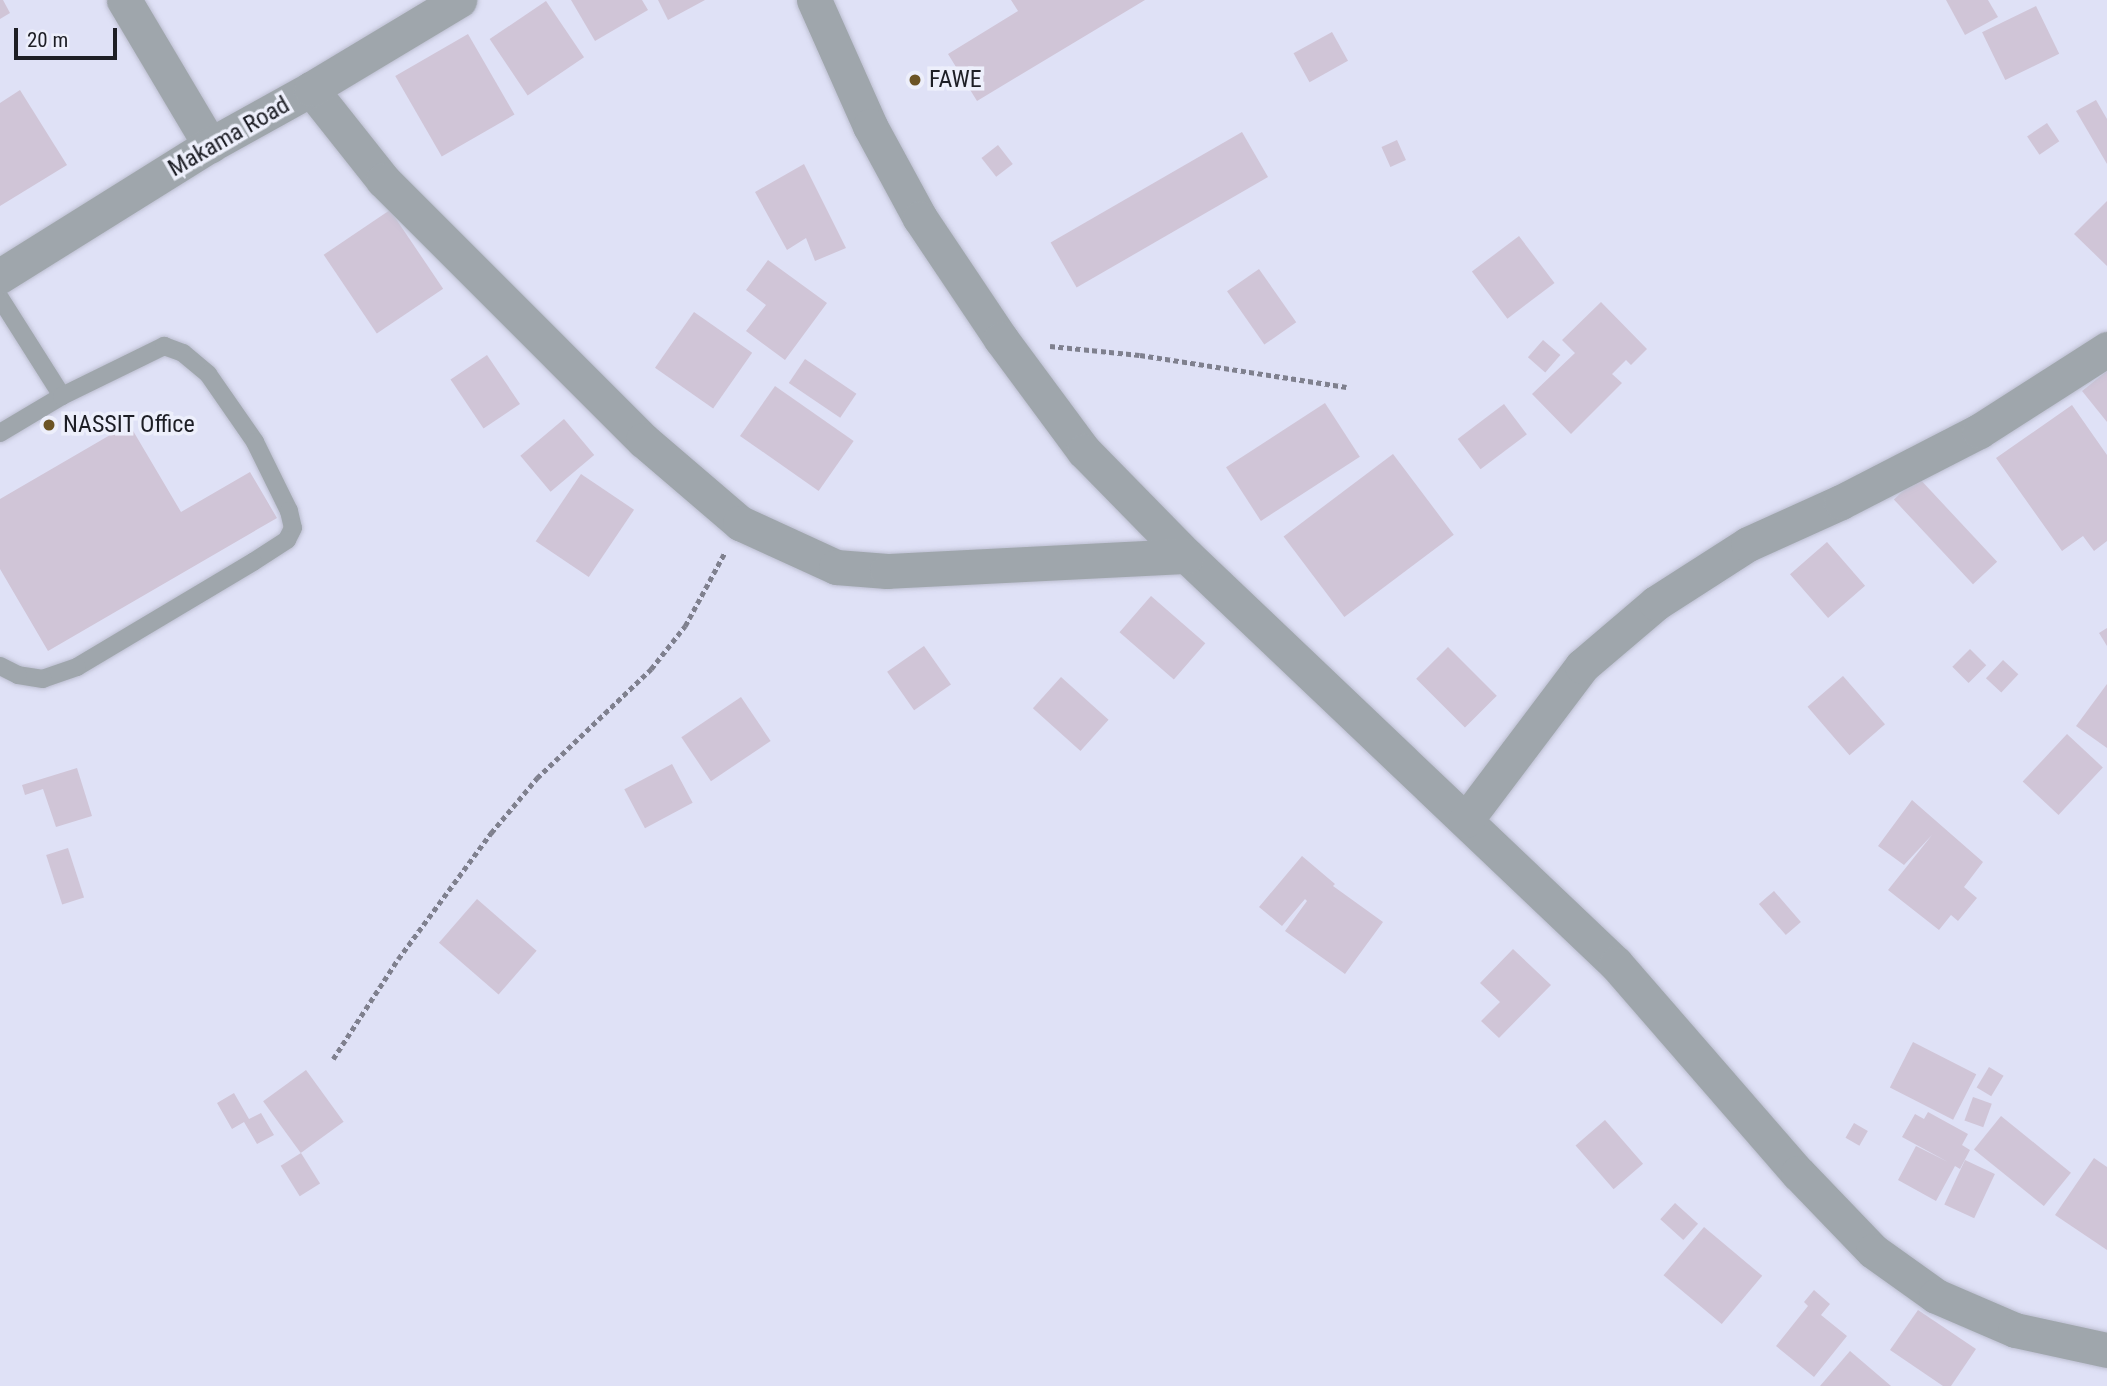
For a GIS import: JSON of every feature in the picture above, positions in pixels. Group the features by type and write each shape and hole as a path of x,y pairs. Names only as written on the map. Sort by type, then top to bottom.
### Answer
{"street":[{"path":"124,0 209,145"},
{"name":"Makama Road","path":"0,276 209,145 311,89 459,0"},
{"path":"814,0 870,126 920,218 1001,339 1084,451 1187,556 1616,964 1798,1173 1873,1251 1936,1296 2015,1330 2107,1350"},
{"path":"311,89 383,180 643,440 740,523 836,567 887,571 1187,556"},
{"path":"1466,820 1582,666 1656,603 1748,544 1841,502 1979,430 2107,349"}],"lane":[{"path":"0,298 62,396"},
{"path":"0,433 62,396 164,346 183,352 208,374 255,442 289,511 293,527 287,540 77,667 43,679 18,675 0,666"}],"path":[{"path":"1001,339 1140,355 1347,387"},
{"path":"333,1059 398,959 499,824 537,778 651,669 685,626 740,523"}],"building":[{"path":"0,0 3,0 10,13 0,19"},
{"path":"571,0 642,0 648,10 595,41"},
{"path":"658,0 705,0 668,20"},
{"path":"1011,0 1145,0 977,101 948,54 1018,11"},
{"path":"1946,0 1988,0 1998,17 1965,35"},
{"path":"546,1 584,57 528,95 490,39"},
{"path":"2036,6 2059,54 2005,80 1982,32"},
{"path":"1332,32 1348,61 1310,82 1294,53"},
{"path":"468,34 514,115 442,157 395,76"},
{"path":"20,90 67,165 0,206 0,103"},
{"path":"2096,100 2107,119 2107,164 2076,111"},
{"path":"2047,123 2059,141 2039,155 2027,136"},
{"path":"1242,132 1268,177 1077,288 1051,242"},
{"path":"1397,140 1406,160 1390,167 1381,147"},
{"path":"998,145 1013,164 996,177 981,158"},
{"path":"804,164 846,248 815,261 806,238 787,250 755,192"},
{"path":"2107,201 2107,266 2074,234"},
{"path":"390,210 443,289 377,333 324,255"},
{"path":"1519,236 1555,283 1507,319 1472,272"},
{"path":"768,260 827,303 785,360 746,331 766,305 746,290"},
{"path":"1259,269 1296,322 1264,345 1227,291"},
{"path":"1601,302 1647,349 1631,365 1626,360 1612,374 1622,383 1571,434 1532,394 1575,353 1562,340"},
{"path":"694,312 752,353 713,408 655,368"},
{"path":"1543,340 1560,355 1545,372 1528,357"},
{"path":"487,355 520,404 484,429 451,380"},
{"path":"805,359 856,394 840,418 789,383"},
{"path":"2107,371 2107,422 2082,391"},
{"path":"775,386 854,441 819,491 740,436"},
{"path":"1325,403 1360,457 1261,521 1226,467"},
{"path":"1504,404 1527,434 1481,469 1458,439"},
{"path":"2072,405 2107,455 2107,541 2094,551 2083,536 2062,551 1996,458"},
{"path":"564,419 594,455 551,492 520,456"},
{"path":"129,424 181,512 250,472 277,518 48,651 0,569 0,499"},
{"path":"1393,454 1454,535 1344,617 1284,536"},
{"path":"581,474 634,510 589,577 536,541"},
{"path":"1918,477 1997,562 1973,584 1894,500"},
{"path":"1827,542 1865,586 1828,618 1790,574"},
{"path":"1151,596 1205,643 1174,679 1120,632"},
{"path":"2107,628 2107,646 2099,633"},
{"path":"924,646 951,685 914,710 887,672"},
{"path":"1448,647 1497,696 1465,728 1416,679"},
{"path":"1970,649 1986,665 1969,683 1952,667"},
{"path":"2003,660 2018,674 2001,693 1986,678"},
{"path":"1843,676 1885,724 1850,755 1808,707"},
{"path":"1061,677 1109,720 1080,751 1033,708"},
{"path":"2107,684 2107,748 2076,726"},
{"path":"741,697 771,741 711,781 681,737"},
{"path":"2067,734 2103,767 2059,815 2023,782"},
{"path":"672,764 693,803 645,828 624,789"},
{"path":"77,768 92,816 56,827 43,789 25,795 22,785"},
{"path":"1912,800 1983,862 1964,887 1977,898 1958,921 1951,915 1939,930 1888,890 1932,835 1904,865 1878,846"},
{"path":"68,848 84,897 62,905 46,855"},
{"path":"1302,856 1335,884 1333,886 1383,922 1345,974 1285,931 1307,901 1305,899 1282,926 1259,907"},
{"path":"1774,891 1801,922 1786,935 1759,904"},
{"path":"477,899 537,951 499,995 439,943"},
{"path":"1513,949 1551,985 1499,1038 1481,1021 1500,1002 1480,983"},
{"path":"1913,1042 1976,1074 1953,1120 1890,1087"},
{"path":"1989,1067 2004,1076 1991,1096 1977,1088"},
{"path":"306,1070 344,1122 301,1153 263,1101"},
{"path":"234,1093 249,1119 261,1113 274,1135 257,1144 244,1122 232,1129 217,1103"},
{"path":"1973,1097 1992,1104 1983,1127 1964,1120"},
{"path":"1928,1112 1968,1134 1962,1145 1970,1150 1960,1169 1955,1166 1936,1201 1898,1180 1916,1146 1948,1162 1902,1137 1915,1114 1924,1119"},
{"path":"2001,1116 2071,1173 2044,1206 1974,1149"},
{"path":"1605,1120 1643,1164 1614,1189 1576,1146"},
{"path":"1854,1123 1868,1131 1859,1146 1846,1138"},
{"path":"301,1153 320,1184 300,1196 281,1166"},
{"path":"2094,1158 2107,1167 2107,1250 2055,1215"},
{"path":"1965,1160 1995,1174 1974,1218 1944,1204"},
{"path":"1675,1203 1698,1224 1683,1240 1660,1219"},
{"path":"1704,1227 1762,1276 1722,1324 1664,1275"},
{"path":"1814,1290 1830,1304 1821,1315 1847,1336 1814,1377 1776,1346 1808,1306 1804,1302"},
{"path":"1918,1310 1976,1349 1951,1386 1943,1386 1890,1350"},
{"path":"1850,1351 1891,1386 1820,1386"}],"place":[{"name":"FAWE","path":"915,80"},
{"name":"NASSIT Office","path":"49,425"}]}
